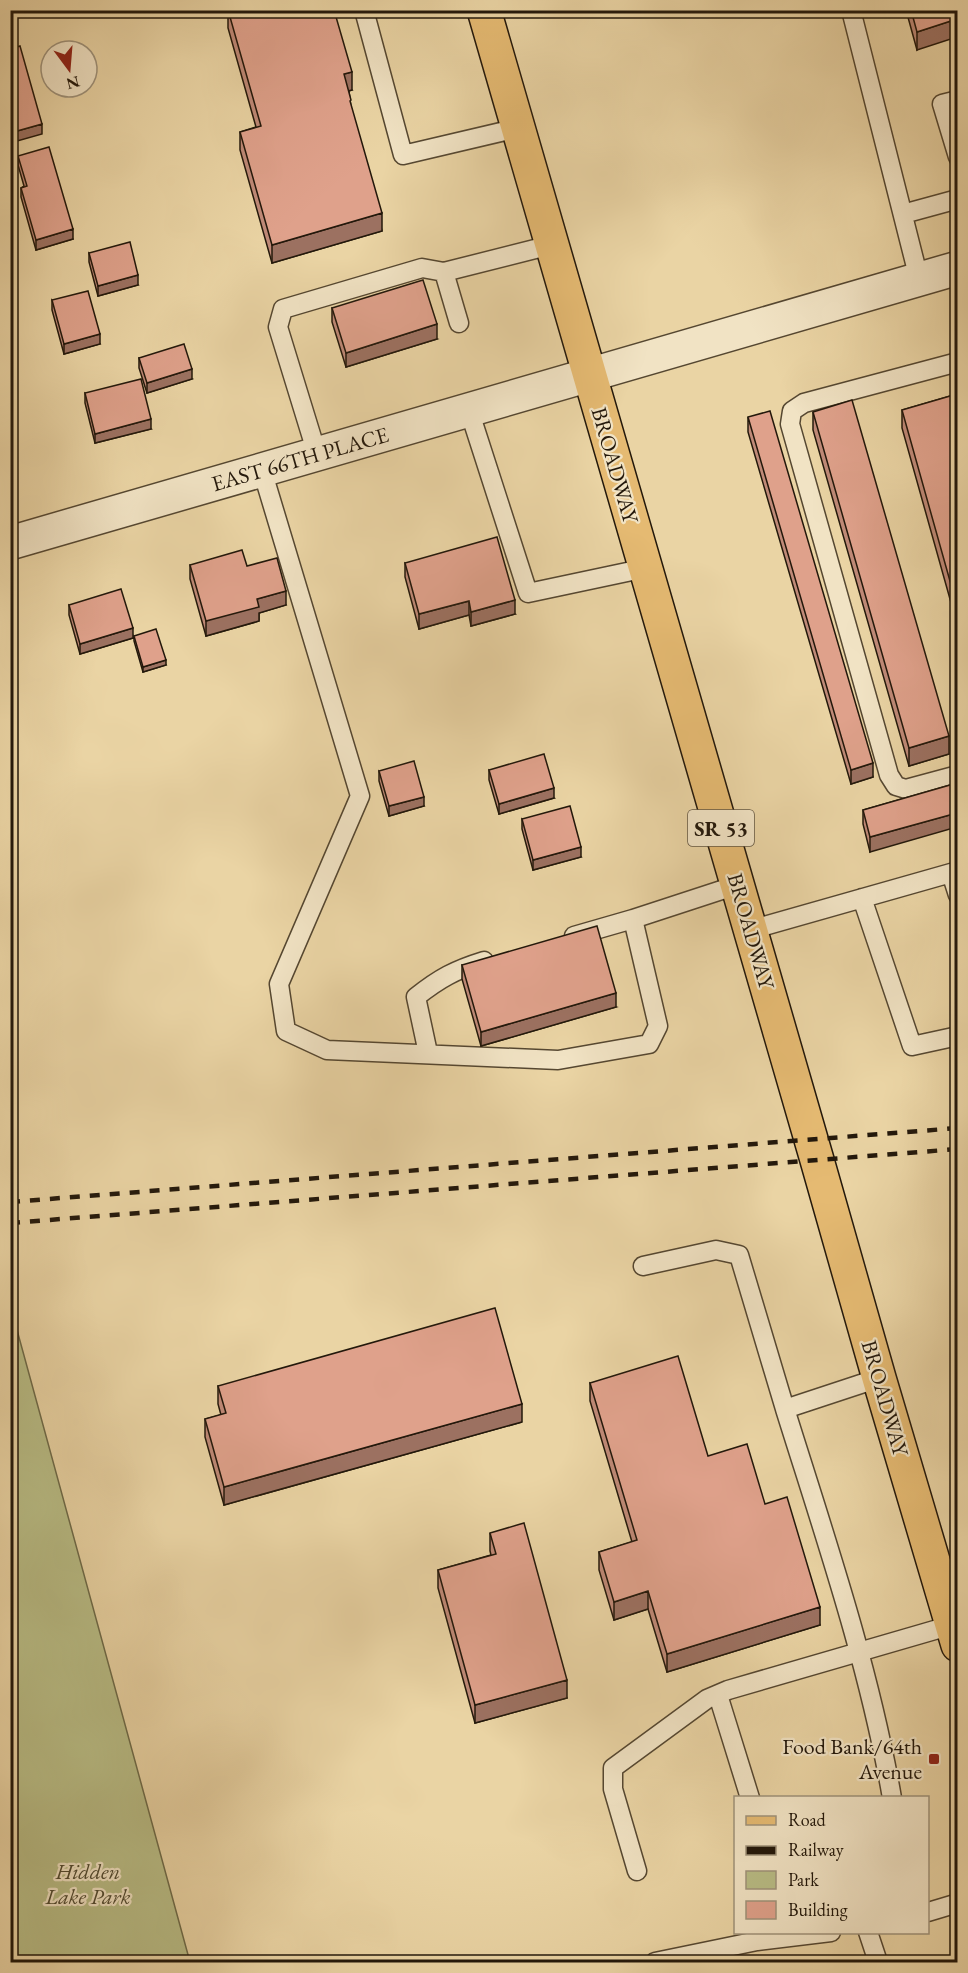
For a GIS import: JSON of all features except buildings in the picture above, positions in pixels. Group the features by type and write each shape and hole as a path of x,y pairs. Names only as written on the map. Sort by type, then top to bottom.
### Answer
{"main road":[{"name":"BROADWAY","path":"484,10 879,1378 949,1582 955,1635"}],"street":[{"name":"EAST 66TH PLACE","path":"10,543 957,268"}],"lane":[{"path":"364,10 403,155 518,128"},
{"path":"851,10 919,279"},
{"path":"957,100 942,104 957,157"},
{"path":"903,214 957,199"},
{"path":"317,454 278,327 283,309 422,268 444,272 551,245"},
{"path":"444,272 459,323"},
{"path":"957,362 804,404 792,411 790,424 889,775 896,786 906,789 957,775"},
{"path":"470,410 528,593 646,568"},
{"path":"262,470 360,796 279,984 286,1031 327,1050 558,1060 649,1044 658,1026 633,919"},
{"path":"750,930 954,872 957,895"},
{"path":"556,941 737,885"},
{"path":"862,898 912,1046 957,1036"},
{"path":"428,1053 416,997 435,982 458,969 501,956"},
{"path":"643,1266 716,1250 740,1255 784,1409 860,1653 892,1796"},
{"path":"784,1409 879,1378"},
{"path":"637,1871 613,1789 613,1768 707,1700 718,1695 860,1653 955,1635"},
{"path":"718,1695 750,1796"},
{"path":"929,1911 957,1902"},
{"path":"655,1962 757,1941 815,1934"},
{"path":"869,1934 878,1962"}],"green space":[{"name":"Hidden Lake Park","path":"11,1308 190,1962 11,1962"}],"railway":[{"path":"10,1202 958,1128"},
{"path":"10,1223 958,1149"}],"place":[{"name":"Food Bank/64th Avenue","path":"934,1759"}]}
